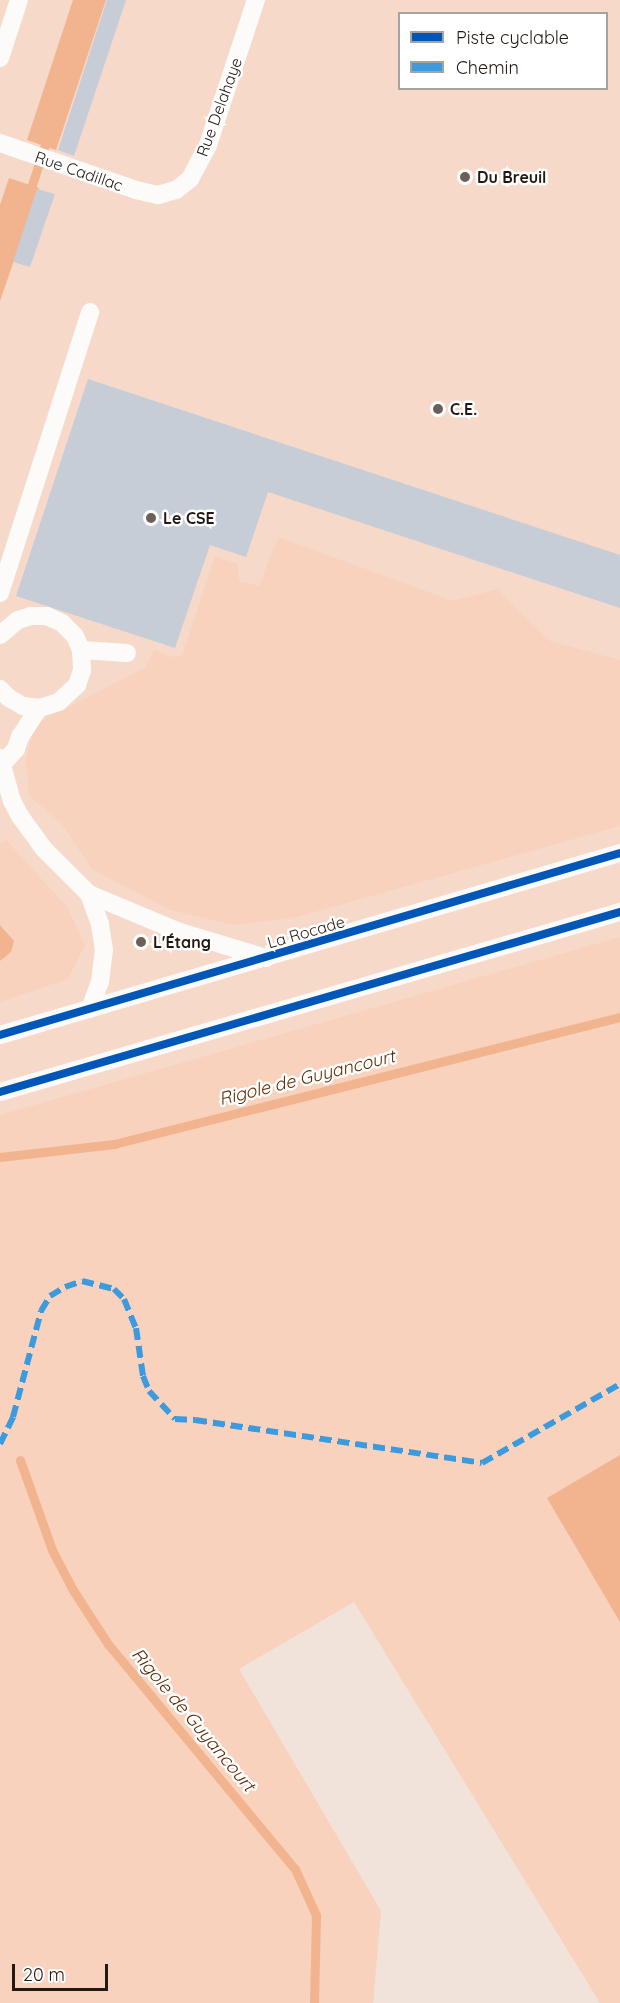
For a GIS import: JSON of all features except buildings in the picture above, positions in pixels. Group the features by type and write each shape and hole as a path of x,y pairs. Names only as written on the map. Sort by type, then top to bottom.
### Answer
{"lane":[{"path":"0,58 20,0"},
{"name":"Rue Delahaye","path":"158,195 176,190 190,179 199,164 215,126 256,0"},
{"name":"Rue Cadillac","path":"6,146 69,169 158,195"},
{"path":"0,593 90,312"},
{"path":"0,689 9,698 23,706 39,708 60,702 76,685 82,670 81,650 75,636 62,623 47,616 31,616 1,627"},
{"path":"81,650 127,653"},
{"path":"39,708 20,737 16,749 2,760 12,801 25,824 44,849 88,894 100,924 104,950 100,982 90,1009"},
{"name":"La Rocade","path":"0,1035 620,853"},
{"path":"88,894 180,932 266,958"},
{"path":"0,1092 620,912"}],"shaded area":[{"path":"0,0 620,0 620,1011 0,1310"},
{"path":"73,0 106,0 56,150 27,140"},
{"path":"9,178 39,188 0,301 0,205"},
{"path":"278,537 453,601 497,589 550,641 620,660 620,826 297,917 234,925 170,910 92,869 61,823 29,796 26,760 35,724 145,668 154,650 173,657 182,656 215,556 238,564 239,581 259,586"},
{"path":"6,840 67,907 85,945 68,979 0,1002 0,961 11,952 6,930 0,925 0,843"},
{"path":"0,925 14,941 11,952 0,961"},
{"path":"620,937 620,2003 600,2003 354,1602 239,1669 381,1911 373,2003 0,2003 0,1115"},
{"path":"620,1455 620,1622 547,1498"}],"waterway":[{"path":"28,197 48,136"},
{"name":"Rigole de Guyancourt","path":"0,1157 114,1144 620,1017"},
{"name":"Rigole de Guyancourt","path":"20,1460 52,1550 73,1590 108,1644 295,1869 316,1915 314,2003"}],"marked path":[{"path":"0,1444 13,1417 41,1311 50,1296 82,1281 114,1289 124,1299 136,1328 143,1376 149,1391 175,1419 195,1420 482,1463 620,1384"}],"cycle path":[{"path":"0,1035 620,853"},
{"path":"0,1092 620,912"}],"place":[{"name":"Du Breuil","path":"465,177"},
{"name":"C.E.","path":"438,409"},
{"name":"Le CSE","path":"151,518"},
{"name":"L'Étang","path":"141,942"}]}
